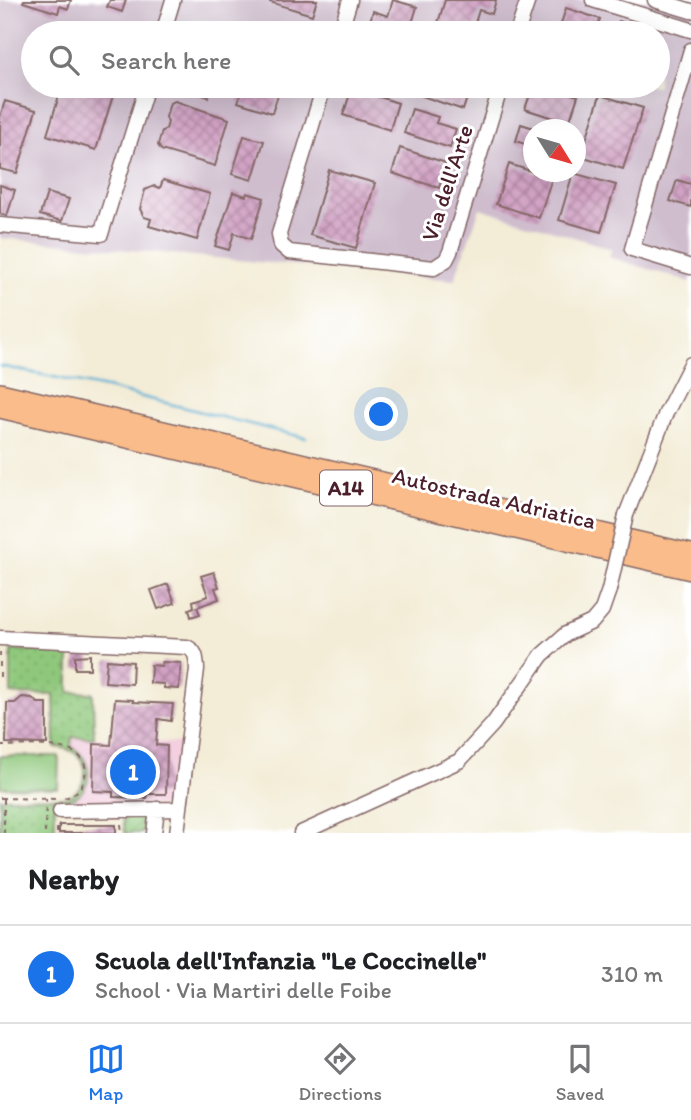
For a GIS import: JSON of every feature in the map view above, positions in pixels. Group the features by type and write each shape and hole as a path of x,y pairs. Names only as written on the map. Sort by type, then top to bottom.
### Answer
{"highway":[{"name":"Autostrada Adriatica","path":"0,393 691,554"},
{"name":"Autostrada Adriatica","path":"0,408 691,570"}],"street":[{"path":"167,21 173,0"},
{"path":"344,21 350,0"},
{"path":"521,21 528,0"},
{"path":"593,0 616,3 666,21"},
{"path":"655,0 691,11"},
{"path":"670,22 691,30"},
{"path":"691,50 632,249 691,267"},
{"path":"0,225 101,234 142,98"},
{"name":"Via dell'Arte","path":"320,98 279,234 281,245 289,252 434,268 440,266 450,252 497,98"},
{"path":"301,833 459,761 493,724 542,655 566,634 592,622 602,610 626,515 666,413 691,364"},
{"path":"0,638 187,647 196,655 197,669 177,833"},
{"path":"154,833 156,809"},
{"path":"60,811 180,809"}],"path":[{"path":"0,638 0,677"},
{"path":"0,746 60,747 76,753 85,769 82,786 68,797 2,798 4,833"},
{"path":"45,833 46,799"}],"shaded area":[{"path":"0,0 691,0 691,282 609,257 612,249 480,208 454,280 0,238"},
{"path":"72,737 181,743 174,806 55,807 55,802 72,799 80,794 89,777 79,751 71,746"}],"green space":[{"path":"11,650 69,651 69,692 93,693 94,738 72,737 71,746 86,763 87,782 76,796 67,801 55,802 55,833 0,833 0,798 68,797 83,783 85,774 81,759 75,753 55,747 54,695 11,694"},
{"path":"0,756 59,756 58,788 0,787"},
{"path":"144,814 142,833 125,833 123,817"}],"building":[{"path":"71,0 68,9 60,6 58,13 23,2"},
{"path":"110,0 126,0 122,12 107,7"},
{"path":"270,0 317,0 312,15"},
{"path":"393,0 417,7 413,21 370,21 373,11 388,16"},
{"path":"445,0 496,0 492,14 479,10 476,21 439,21"},
{"path":"566,8 600,19 599,21 562,21"},
{"path":"58,98 112,98 96,150 47,135"},
{"path":"239,98 277,98 272,113 238,102"},
{"path":"349,98 383,98 398,103 390,130 343,115"},
{"path":"428,98 467,98 463,110"},
{"path":"529,98 577,98 570,119 556,119 525,109"},
{"path":"599,98 610,98 643,108 623,169 586,158 586,140"},
{"path":"5,101 36,110 17,173 0,169 0,117"},
{"path":"175,101 229,119 215,166 161,150 158,145 168,122 166,117 170,103"},
{"path":"412,109 438,117 436,123 456,129 450,148 404,133"},
{"path":"521,124 523,125 523,143 516,141"},
{"path":"244,136 264,141 252,180 232,174"},
{"path":"400,148 446,163 439,188 392,173"},
{"path":"509,164 523,169 523,182 551,182 539,218 496,204"},
{"path":"329,170 375,183 356,248 310,235"},
{"path":"586,177 616,185 601,232 559,220 570,182 586,182"},
{"path":"163,180 210,194 197,240 149,226 151,219 144,217 140,209 145,190 154,186 160,188"},
{"path":"677,180 691,184 691,207 670,201"},
{"path":"0,185 15,190 7,216 0,214"},
{"path":"233,192 264,198 251,239 234,233 229,250 215,246"},
{"path":"47,193 69,199 62,221 40,215"},
{"path":"214,572 219,587 215,588 219,599 197,607 200,614 191,617 189,609 194,607 193,601 208,596 201,576"},
{"path":"168,584 175,603 158,609 151,590"},
{"path":"90,655 90,669 75,669 75,656"},
{"path":"107,660 133,662 132,684 105,682"},
{"path":"162,662 181,663 179,689 150,683 151,665 162,666"},
{"path":"22,697 32,698 38,703 47,703 47,744 6,743 7,703 15,703"},
{"path":"115,699 173,704 171,721 158,719 156,745 167,746 166,794 147,794 147,798 113,797 113,792 93,791 94,744 111,745"},
{"path":"59,825 116,825 116,833 59,833"}],"waterway":[{"path":"0,366 106,388 306,438"}],"place":[{"name":"Scuola dell'Infanzia \"Le Coccinelle\"","path":"133,772"}]}
